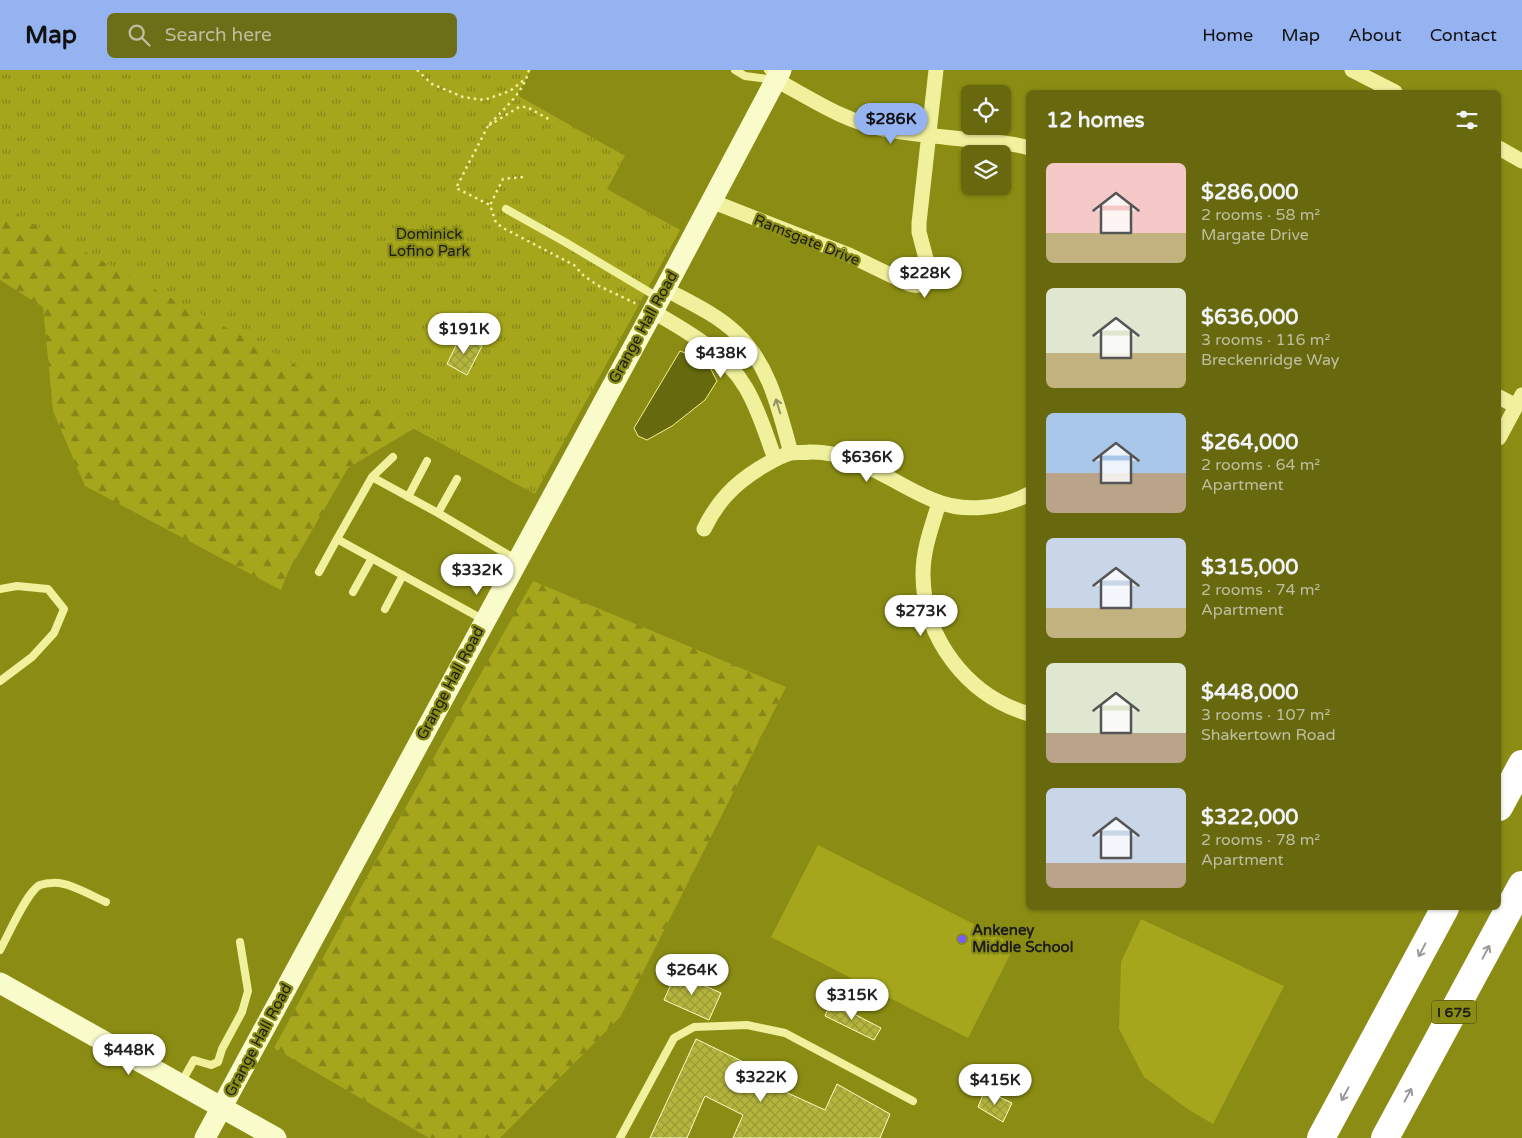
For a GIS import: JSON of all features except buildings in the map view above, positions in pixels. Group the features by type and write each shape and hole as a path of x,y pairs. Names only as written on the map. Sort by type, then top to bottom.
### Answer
{"highway":[{"path":"1501,803 1522,764"},
{"name":"I 675","path":"1385,1138 1522,885"},
{"path":"1321,1138 1444,910"}],"street":[{"name":"Ramsgate Drive","path":"711,201 849,255 909,284 914,286 920,285 928,277 919,223 936,70"},
{"path":"1352,70 1391,90"},
{"path":"775,73 846,117 866,125 1026,147"},
{"name":"Grange Hall Road","path":"205,1138 659,299 711,201 775,73"},
{"path":"1501,149 1522,161"},
{"path":"659,299 720,320 751,349 772,386 791,453"},
{"path":"659,299 682,329 706,345 729,365 746,387 759,414 775,459"},
{"path":"1501,397 1519,401 1501,434"},
{"path":"704,529 717,506 734,486 775,459 791,453 830,453 845,457 864,464 931,500 956,506 975,508 995,506 1026,495"},
{"path":"940,502 927,542 923,573 926,603 936,634 947,654 961,672 978,688 996,700 1026,713"},
{"path":"0,983 276,1138"}],"lane":[{"path":"735,70 746,76 775,73"},
{"path":"506,209 659,299"},
{"path":"319,572 372,477 393,457"},
{"path":"408,497 427,461"},
{"path":"372,477 438,513 517,560"},
{"path":"438,513 457,479"},
{"path":"338,539 484,620"},
{"path":"353,592 372,558"},
{"path":"386,609 403,575"},
{"path":"0,589 17,586 48,588 64,609 54,633 32,657 0,681"},
{"path":"0,950 32,892 40,885 53,882 66,885 106,902"},
{"path":"180,1084 194,1060 211,1065 218,1062 222,1049 242,1012 248,991 240,942"},
{"path":"620,1138 674,1038 694,1027 747,1025 785,1033 913,1101"}],"path":[{"path":"417,70 432,84 463,97 484,100 510,91 527,78"},
{"path":"490,206 456,188 488,126 519,92 529,70"},
{"path":"488,126 519,107 527,107 552,121"}],"green space":[{"path":"0,70 325,70 418,426 348,468 288,572 281,590 85,486 53,411 43,307 0,280"},
{"name":"Dominick Lofino Park","path":"0,70 531,70 517,95 625,156 607,189 680,230 535,494 0,206"},
{"path":"533,581 786,687 621,1016 500,1138 429,1138 274,1048 381,851"},
{"path":"818,845 1015,945 968,1038 771,937"},
{"path":"1141,919 1284,986 1213,1124 1189,1110 1144,1077 1119,1029 1121,962"}],"shaded area":[{"path":"680,351 707,362 717,381 705,400 672,426 647,440 638,436 634,428"}],"place":[{"name":"Ankeney Middle School","path":"962,939"}]}
